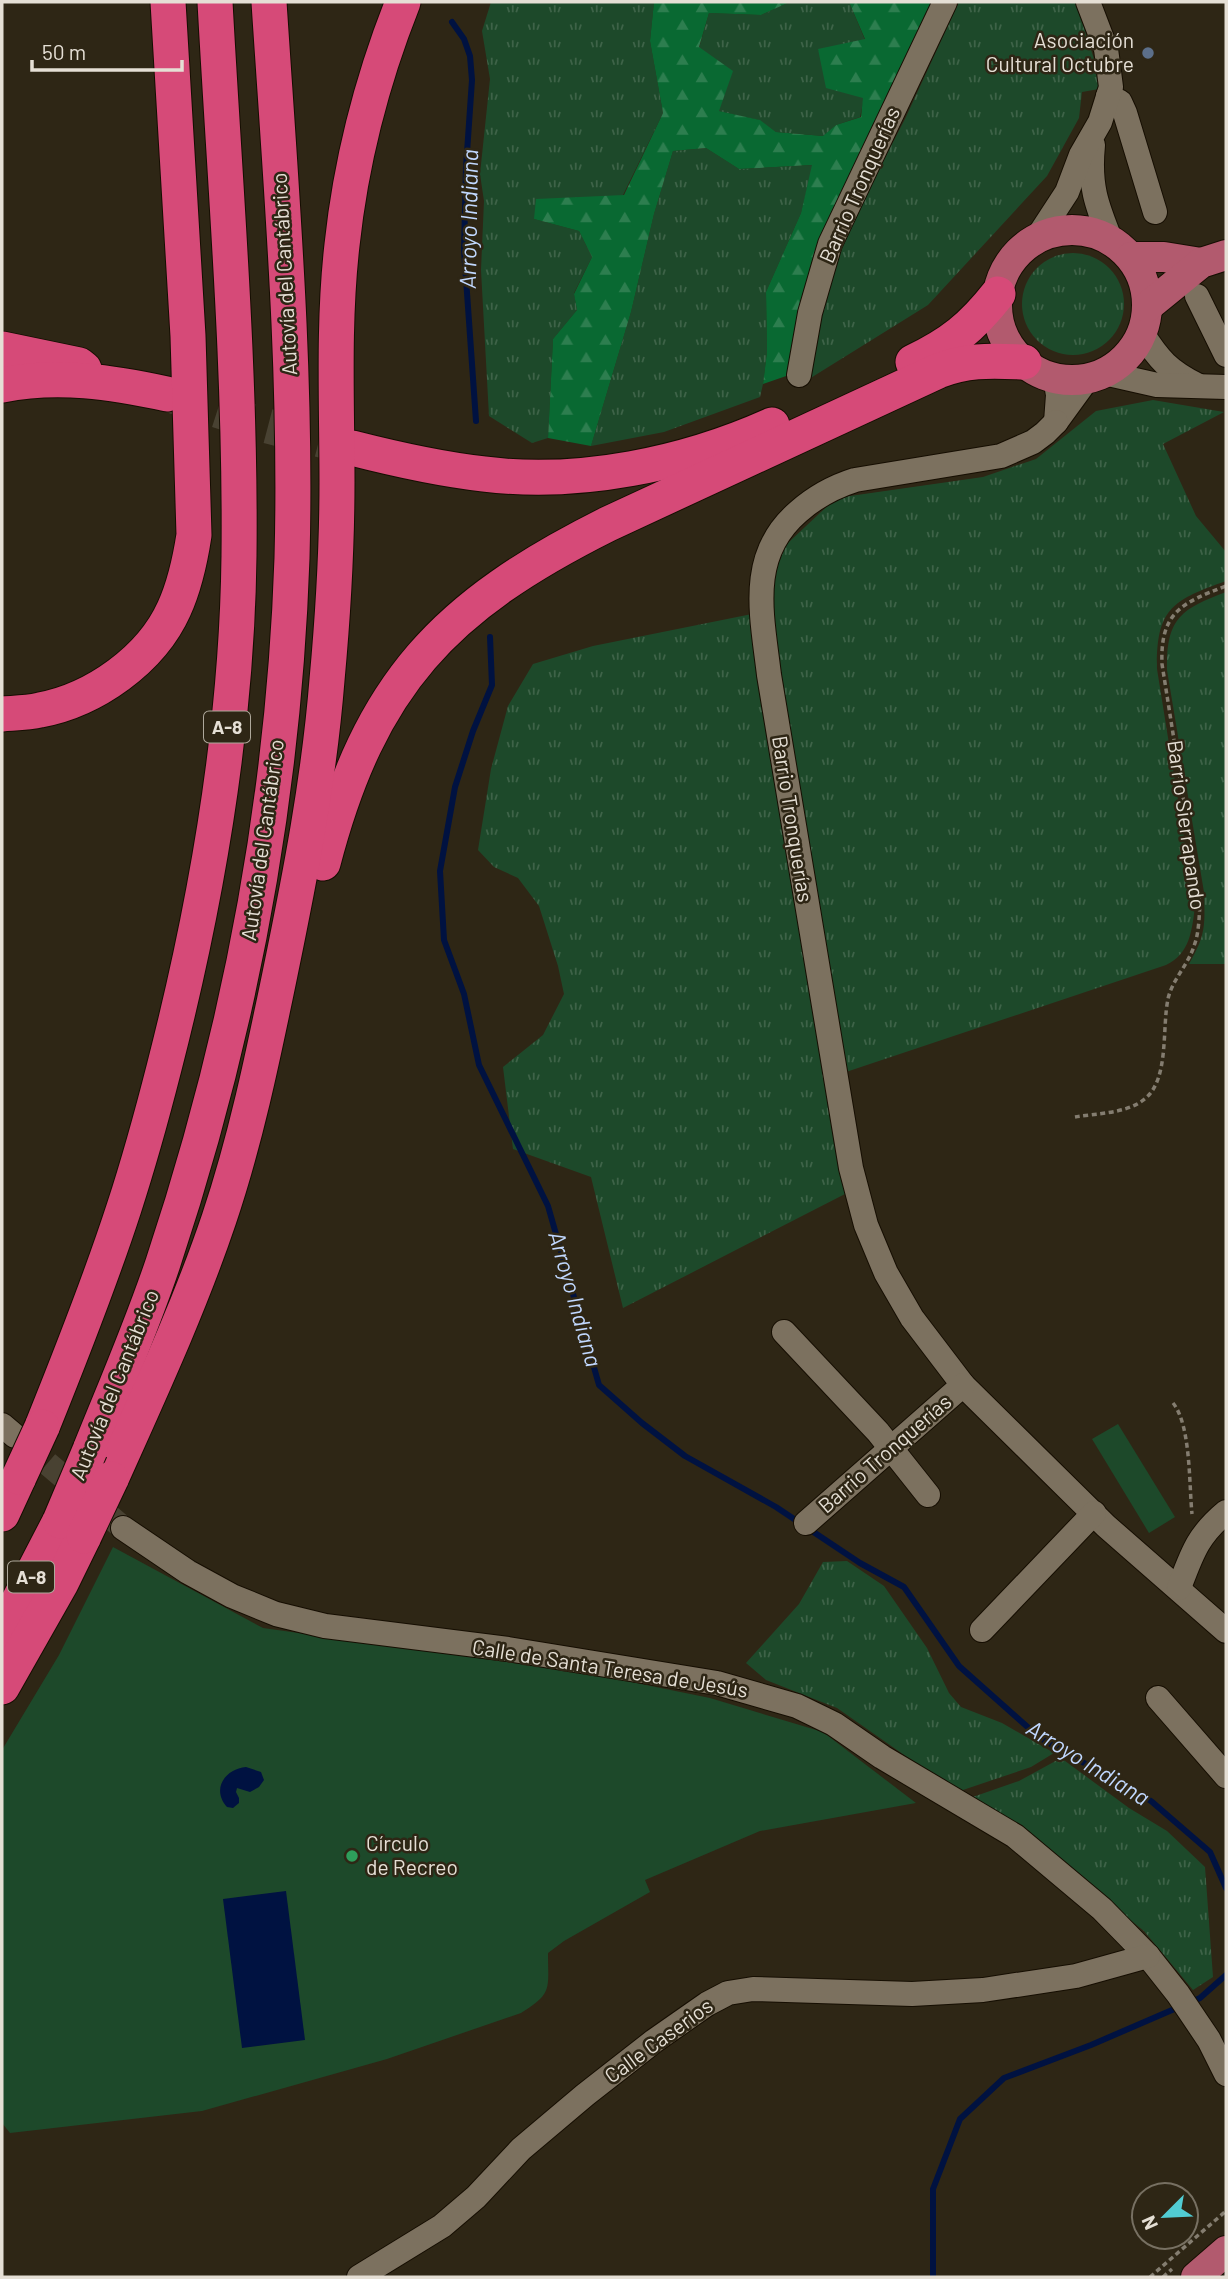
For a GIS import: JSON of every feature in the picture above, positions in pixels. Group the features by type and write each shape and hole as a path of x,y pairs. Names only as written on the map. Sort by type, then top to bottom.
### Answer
{"highway":[{"path":"2,713 39,710 69,702 121,673 159,634 173,611 189,565 194,535 188,336 168,2"},
{"name":"A-8","path":"2,1514 19,1477 20,1429 74,1348 124,1208 149,1124 195,939 215,831 233,662 239,558 236,344 215,2"},
{"name":"Autovía del Cantábrico","path":"2,1633 72,1529 90,1450 149,1306 212,1102 237,1001 256,905 275,769 288,629 293,473 286,271 269,2"},
{"path":"233,1175 272,1013 303,861 320,752 336,545 338,292 346,211 358,142 374,84 403,2"},
{"path":"352,449 486,475 561,477 685,456 763,429 930,354 965,332 998,294"},
{"path":"2,349 79,365 101,381"},
{"path":"930,354 962,349 1018,355"},
{"path":"2,1687 61,1583 72,1529 111,1479 194,1288 233,1175 262,1104 331,830 353,768 379,713 395,688 431,644 466,612 504,583 561,547 938,371 977,360 1018,355"},
{"path":"2,385 37,380 101,381 167,394"}],"main road":[{"path":"1074,230 1097,234 1121,249 1164,257 1214,259 1145,320 1127,357 1096,376 1073,380 1055,378 1039,372 1018,355 1002,331 998,294 1007,267 1015,256 1037,238 1051,233 1074,230"},
{"path":"1121,249 1144,281 1145,320"},
{"path":"1196,2277 1226,2251"}],"street":[{"name":"Barrio Tronquerías","path":"799,375 810,313 830,244 945,2"},
{"path":"1037,238 1067,192 1081,155 1094,134 1111,87 1106,49 1088,2"},
{"path":"1108,96 1120,102 1125,113 1155,212"},
{"path":"1094,134 1092,186 1098,210 1121,249"},
{"path":"1197,296 1226,355"},
{"path":"1145,320 1156,356 1175,374 1198,386"},
{"name":"Barrio Tronquerías","path":"1096,376 1045,433 1009,453 978,461 855,480 816,497 792,517 773,539 765,563 762,585 763,627 777,728 851,1168 866,1225 886,1273 912,1318 963,1385 1116,1535 1226,1631"},
{"path":"1096,376 1157,385 1226,387"},
{"path":"1055,378 1058,395 1056,422"},
{"name":"Barrio Tronquerías","path":"784,1332 884,1440"},
{"name":"Barrio Tronquerías","path":"806,1523 884,1440 963,1385"},
{"path":"884,1440 928,1495"},
{"path":"1179,1588 1196,1544 1226,1512"},
{"path":"982,1630 1094,1513"},
{"name":"Calle de Santa Teresa de Jesús","path":"123,1528 188,1572 276,1614 325,1626 508,1649 717,1683 797,1706 834,1724 882,1757 1015,1836 1102,1909 1148,1956 1178,1994 1209,2040 1226,2074"},
{"path":"1158,1698 1226,1776"},
{"name":"Calle Caserios","path":"359,2277 442,2226 476,2196 521,2149 585,2095 686,2018 728,1993 753,1989 912,1994 984,1990 1076,1976 1148,1956"}],"path":[{"name":"Barrio Sierrapando","path":"1075,1116 1116,1111 1137,1104 1153,1089 1161,1067 1168,1000 1194,948 1200,904 1162,664 1163,639 1182,606 1226,586"},
{"path":"1173,1403 1179,1410 1185,1427 1196,1544"},
{"path":"1150,2277 1226,2211"}],"green space":[{"path":"491,2 654,2 650,41 663,113 623,195 534,219 579,231 592,257 574,293 577,310 553,339 548,438 532,443 489,416 481,270 484,201 480,174 490,79 482,31"},
{"path":"654,2 790,2 761,15 709,13 699,47 733,71 719,111 760,120 776,132 823,136 836,125 861,117 863,98 826,88 818,49 865,39 849,2 937,2 789,375 763,384 767,352 766,292 801,213 812,165 739,169 706,148 673,151 654,214 631,312 591,446 548,438 553,339 577,310 574,294 592,257 579,231 534,219 536,199 624,195 663,113 650,41"},
{"path":"790,2 849,2 865,40 818,50 864,98 860,117 836,125 824,136 776,132 759,120 718,111 699,48 709,13 761,15"},
{"path":"959,2 1076,2 1099,75 1099,89 1082,92 1079,118 1047,176 928,305 809,379 818,324 835,254 905,119"},
{"path":"706,148 739,169 813,165 801,213 766,292 767,352 760,397 664,432 591,446 631,312 654,214 673,151"},
{"path":"1073,253 1092,257 1109,268 1120,285 1124,304 1120,323 1109,340 1092,351 1073,355 1054,351 1037,340 1026,323 1022,304 1026,285 1037,268 1054,257"},
{"path":"1153,400 1224,412 1163,444 1196,516 1226,552 1226,581 1193,594 1171,609 1164,619 1158,648 1157,669 1195,906 1193,924 1185,948 1166,965 843,1073 769,617 774,556 836,498 983,477 1036,459 1096,411"},
{"path":"1226,592 1226,964 1189,964 1203,930 1204,892 1167,670 1167,652 1169,638 1179,618 1187,610"},
{"path":"752,614 845,1194 623,1308 591,1177 513,1149 503,1067 543,1035 564,994 539,906 518,878 494,867 478,850 491,769 508,706 533,664 593,646"},
{"path":"1118,1424 1175,1517 1149,1533 1092,1439"},
{"name":"Círculo de Recreo","path":"113,1547 263,1628 592,1674 710,1698 823,1732 916,1803 760,1831 645,1880 650,1892 548,1953 548,1983 544,1995 521,2013 387,2059 202,2111 10,2133 2,2123 2,1750 59,1655"},
{"path":"847,1561 884,1586 927,1648 949,1693 961,1707 1002,1723 1054,1753 1031,1767 957,1792 837,1708 766,1680 746,1663 799,1604 823,1562"},
{"path":"1061,1758 1129,1808 1167,1831 1205,1867 1213,1977 1193,1990 1144,1931 967,1799 1019,1781"}],"water":[{"path":"246,1767 261,1772 264,1780 250,1792 237,1788 239,1803 233,1808 227,1807 222,1800 220,1787 232,1772"},
{"path":"286,1891 305,2040 242,2048 223,1899"}],"waterway":[{"name":"Arroyo Indiana","path":"452,22 464,39 470,56 472,80 464,250 476,421"},
{"name":"Arroyo Indiana","path":"490,637 492,685 473,731 455,787 440,871 444,940 464,994 479,1065 548,1206 599,1385 685,1456 776,1507 860,1563 904,1587 959,1666 1040,1738 1151,1801 1210,1852 1226,1888"},
{"name":"Arroyo Indiana","path":"1192,2002 1226,1975"},
{"name":"Arroyo Indiana","path":"933,2277 933,2189 960,2119 1004,2078 1091,2045 1179,2007"}],"tunnel":[{"path":"167,394 260,424 352,448"},
{"path":"20,1440 123,1528"}],"place":[{"name":"Asociación Cultural Octubre","path":"1148,53"},
{"name":"Círculo de Recreo","path":"352,1856"}]}
